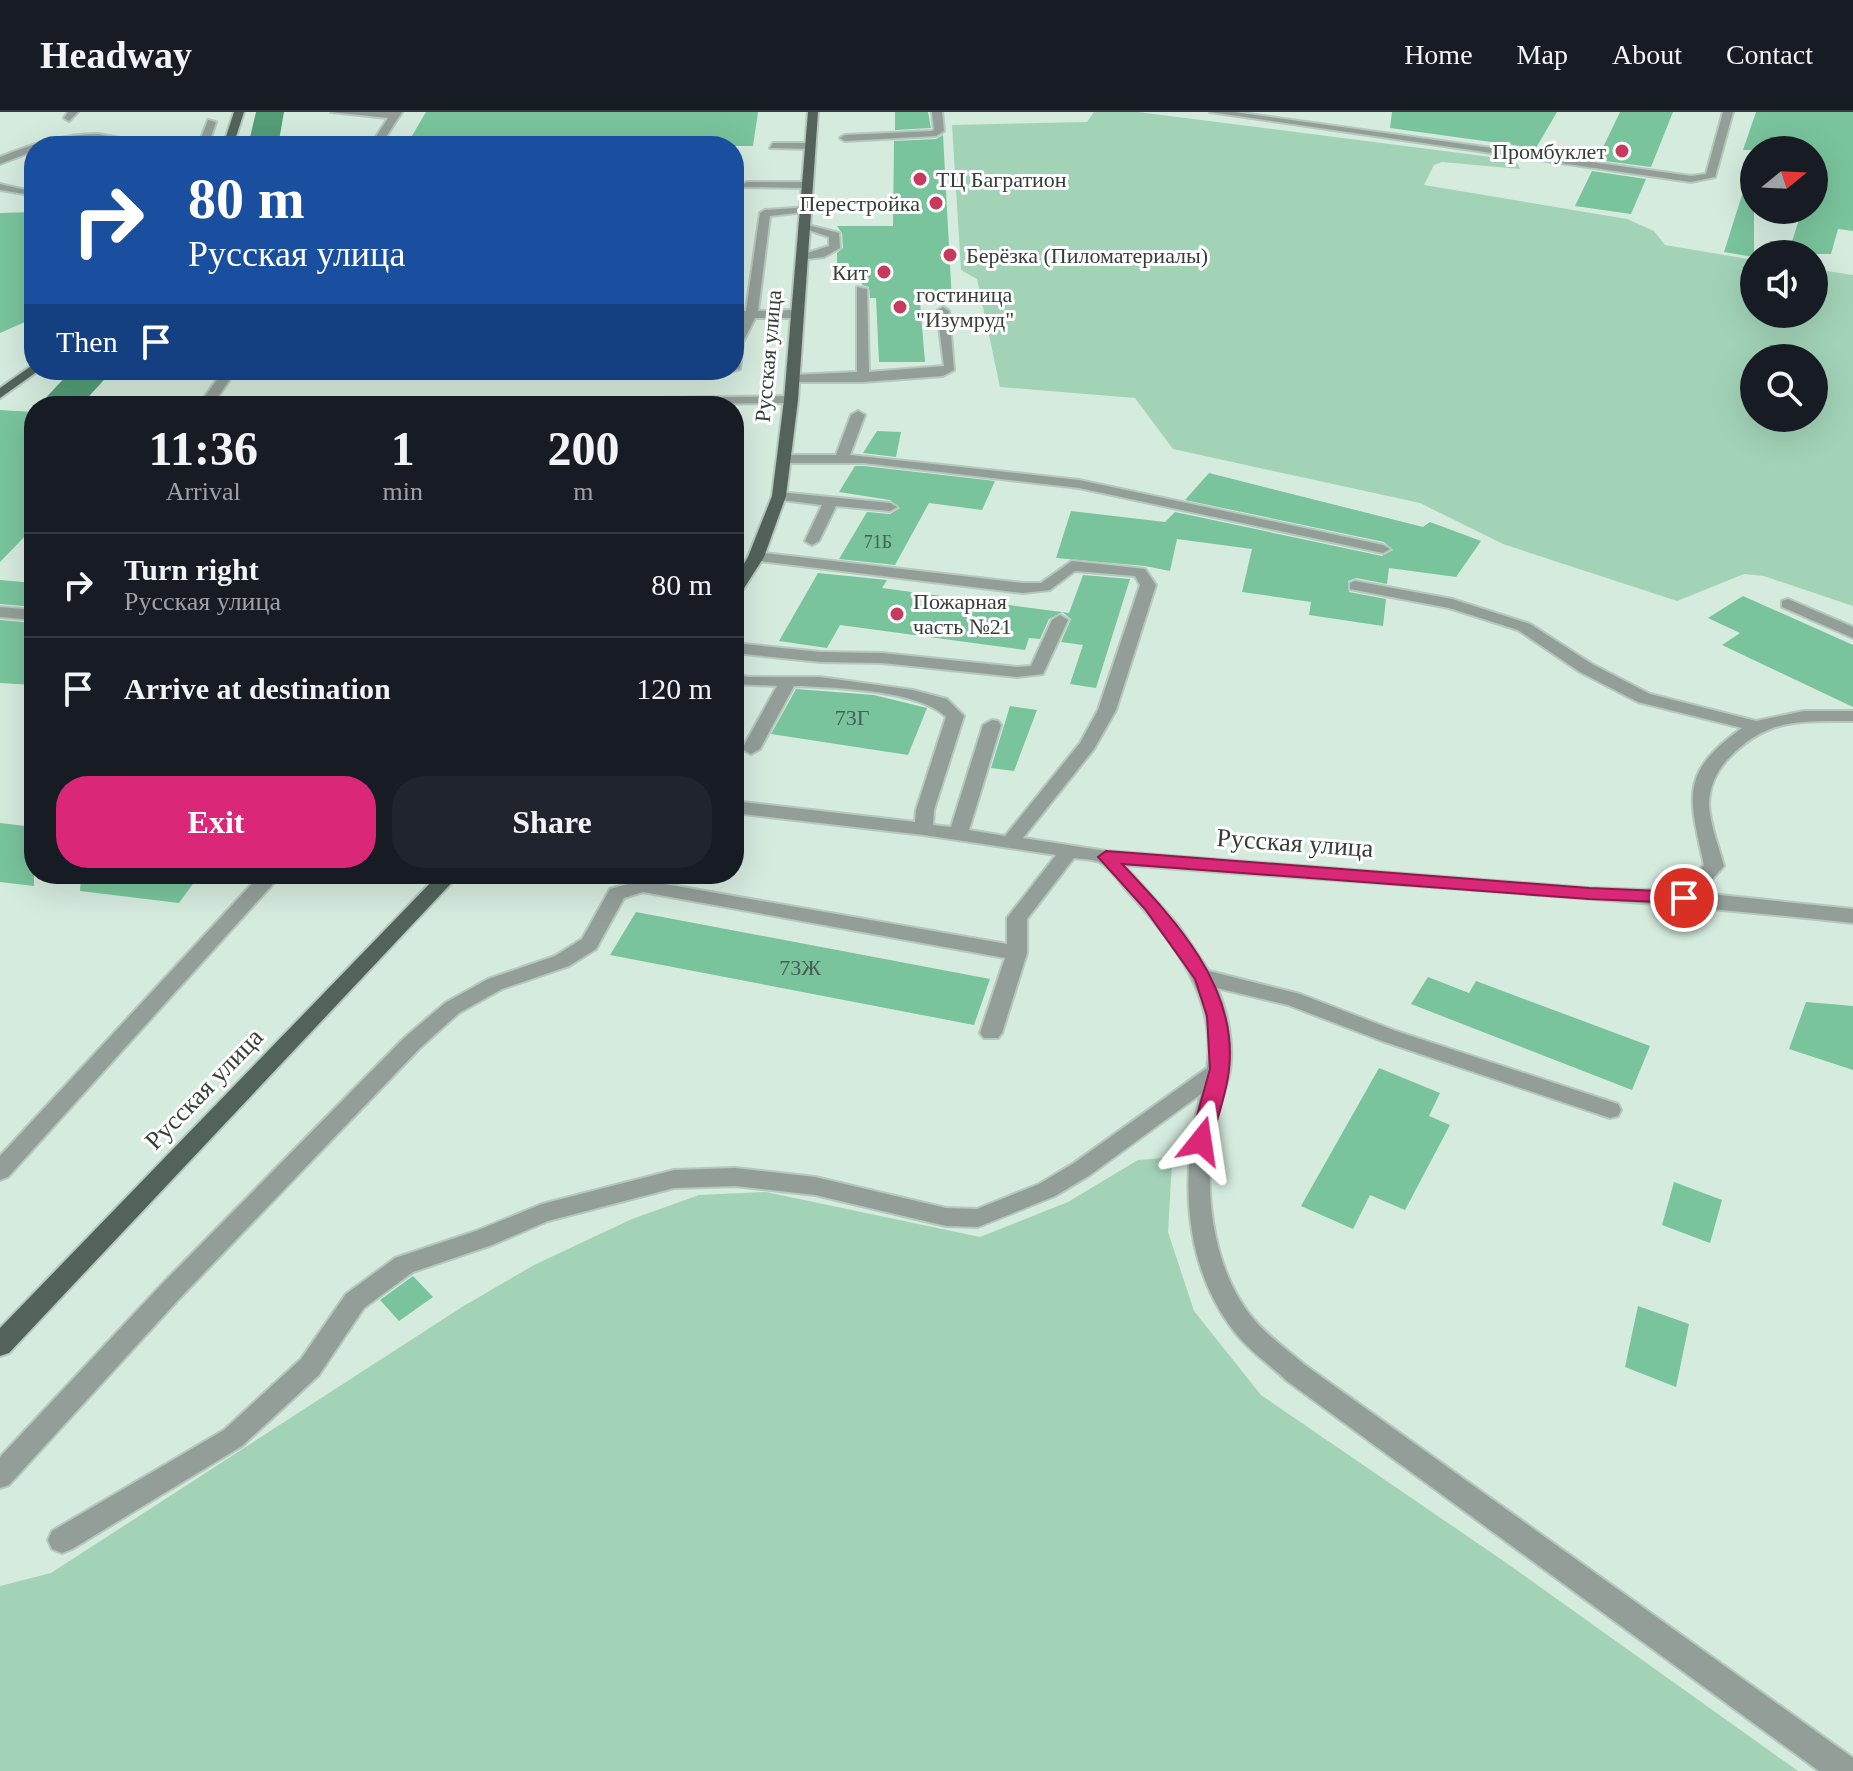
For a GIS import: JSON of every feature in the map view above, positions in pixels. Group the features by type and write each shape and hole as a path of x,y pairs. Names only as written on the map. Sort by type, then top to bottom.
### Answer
{"main road":[{"path":"231,136 239,112"},
{"name":"Русская улица","path":"744,577 756,557 779,496 785,459 813,112"},
{"path":"0,394 24,376"},
{"name":"Русская улица","path":"0,1345 440,884"}],"street":[{"path":"336,112 395,114"},
{"path":"845,138 933,134 939,131 937,112"},
{"path":"1215,112 1691,179 1710,177 1728,112"},
{"path":"381,136 395,114"},
{"path":"206,136 211,122"},
{"path":"773,146 810,146"},
{"path":"0,161 24,151"},
{"path":"747,185 807,185"},
{"path":"0,187 24,191"},
{"path":"744,327 751,315 765,213 805,209"},
{"path":"802,258 820,255 834,248 835,235 804,225"},
{"path":"861,289 863,378"},
{"path":"793,379 943,372 950,367 943,311"},
{"path":"744,315 797,314"},
{"path":"744,402 791,400"},
{"path":"842,458 858,415"},
{"path":"785,459 842,458 1079,484 1383,549"},
{"path":"779,496 890,507"},
{"path":"812,541 831,501"},
{"path":"756,557 1023,588 1045,587 1072,566 1140,572 1148,585 1107,710 1088,745 1010,842"},
{"path":"1355,586 1452,604 1524,627 1586,668 1644,698 1756,726"},
{"path":"1788,604 1853,633"},
{"path":"0,612 24,614"},
{"path":"744,649 821,657 882,658 1017,672 1037,670 1060,620"},
{"path":"744,681 810,680 941,702 955,716 925,810 924,829"},
{"path":"751,749 788,681"},
{"path":"1684,898 1714,866 1700,804 1707,771 1734,742 1756,726 1804,716 1853,716"},
{"path":"958,834 992,725"},
{"name":"Русская улица","path":"744,808 924,829 1106,857 1589,894 1684,898 1853,916"},
{"path":"991,1033 1017,953 1017,918 1068,853"},
{"path":"1106,857 1151,905 1203,977 1217,1016 1220,1069 1201,1141 1201,1217 1215,1277 1241,1323 1296,1373 1845,1771"},
{"path":"0,1171 263,884"},
{"path":"0,1476 170,1292 412,1043 452,1008 495,984 562,961 589,944 617,894 642,886 1017,953"},
{"path":"1203,977 1293,999 1389,1036 1610,1110"},
{"path":"62,1540 233,1438 310,1367 355,1301 404,1265 484,1238 542,1213 674,1179 735,1177 815,1186 946,1217 978,1218 1047,1190 1082,1169 1220,1069"}],"green space":[{"path":"1094,112 1138,112 1499,158 1518,164 1520,169 1442,162 1434,165 1424,185 1627,219 1654,231 1665,245 1740,258 1740,328 1828,328 1828,271 1853,275 1853,606 1764,576 1744,574 1677,601 1503,544 1420,503 1173,449 1135,398 1000,387 977,279 961,270 952,125 1087,122"},
{"path":"1163,1158 1172,1164 1168,1232 1194,1311 1261,1395 1505,1562 1798,1771 0,1771 0,1586 51,1573 462,1307 534,1265 632,1219 699,1195 766,1192 980,1237 1068,1202 1138,1160"}],"building":[{"path":"426,112 758,112 753,146 744,146 744,136 412,136"},
{"path":"895,112 928,112 931,128 895,130"},
{"path":"1392,112 1557,112 1536,148 1390,128"},
{"path":"1620,112 1673,112 1651,167 1597,160"},
{"path":"1756,112 1853,112 1853,231 1838,229 1831,254 1828,254 1828,240 1792,240 1798,224 1828,224 1828,136 1748,136"},
{"path":"943,135 952,302 920,302 925,362 879,362 876,298 870,298 869,287 862,285 862,280 837,280 837,253 843,248 842,233 837,226 893,226 894,141 936,139"},
{"path":"1592,171 1646,179 1631,214 1575,206"},
{"path":"1740,201 1740,224 1754,224 1754,240 1740,240 1740,255 1724,252"},
{"path":"24,212 24,322 0,333 0,213"},
{"path":"0,410 24,411 24,537 0,562"},
{"path":"877,431 901,432 896,457 863,453"},
{"path":"855,466 995,481 982,510 929,503 895,565 839,559 867,512 890,514 900,508 890,500 839,492"},
{"path":"1209,473 1423,527 1430,522 1481,541 1456,577 1389,568 1387,584 1356,578 1348,581 1349,592 1386,599 1383,626 1309,615 1311,602 1242,592 1252,549 1177,539 1170,571 1056,558 1071,511 1165,522 1175,512 1382,556 1393,550 1384,542 1185,500"},
{"path":"818,573 887,580 882,588 1062,612 1049,619 1040,639 1029,638 1025,650 840,625 827,648 779,641"},
{"path":"1083,575 1130,579 1096,688 1070,684 1083,645 1061,642 1071,619 1062,612 1069,613"},
{"path":"0,580 24,582 24,606 0,604"},
{"path":"1743,596 1853,645 1853,707 1722,645 1740,633 1708,618"},
{"path":"0,620 24,622 24,684 0,683"},
{"path":"796,689 874,695 927,708 908,755 771,734"},
{"path":"1010,706 1037,710 1014,771 991,768"},
{"path":"0,823 24,826 24,884 34,886 0,882"},
{"path":"80,884 193,884 179,903 80,891"},
{"path":"636,912 990,979 974,1025 610,955"},
{"path":"1428,977 1469,993 1476,981 1650,1046 1632,1090 1411,1004"},
{"path":"1806,1002 1853,1006 1853,1070 1789,1049"},
{"path":"1379,1068 1440,1093 1429,1116 1450,1125 1405,1210 1370,1195 1353,1229 1301,1206"},
{"path":"1674,1182 1722,1200 1710,1243 1662,1225"},
{"path":"413,1276 433,1297 399,1321 380,1300"},
{"path":"1638,1306 1689,1324 1676,1387 1625,1367"}],"waterway":[{"path":"265,136 270,112"},
{"path":"68,396 84,380"}],"place":[{"name":"Промбуклет","path":"1622,151"},
{"name":"ТЦ Багратион","path":"920,179"},
{"name":"Перестройка","path":"936,203"},
{"name":"Берёзка (Пиломатериалы)","path":"950,255"},
{"name":"Кит","path":"884,272"},
{"name":"гостиница \"Изумруд\"","path":"900,307"},
{"name":"Пожарная часть №21","path":"897,614"}],"route":[{"path":"1201,1141 1220,1069 1217,1016 1203,977 1151,905 1106,857 1589,894 1684,898"}]}
